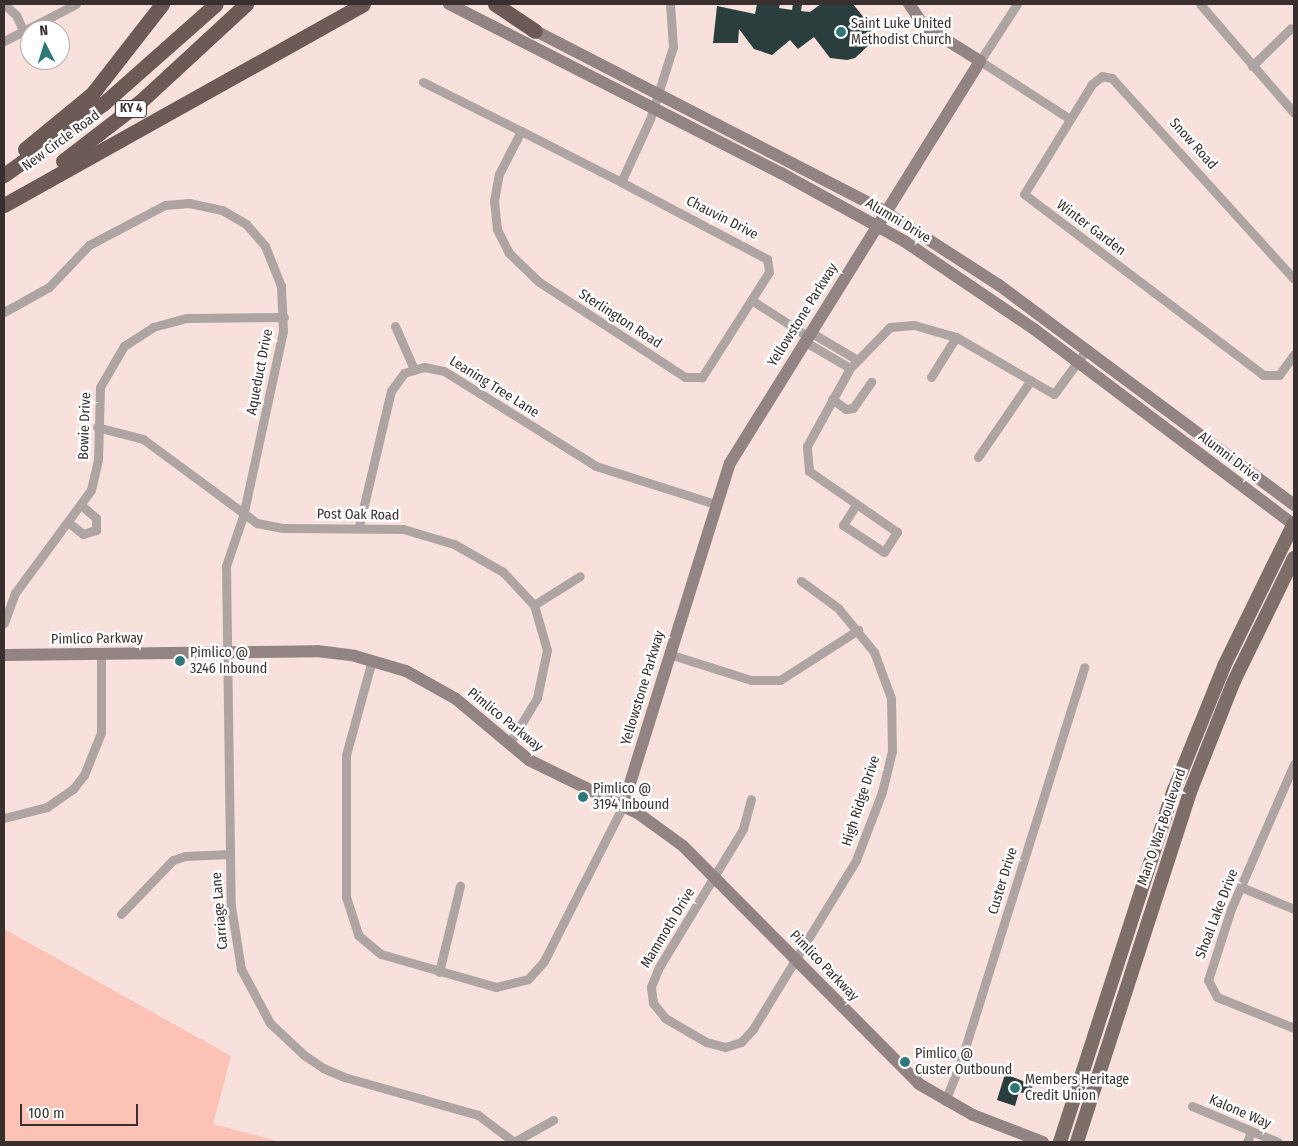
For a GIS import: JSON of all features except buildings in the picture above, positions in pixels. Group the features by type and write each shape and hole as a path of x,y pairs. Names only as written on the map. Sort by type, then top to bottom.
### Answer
{"highway":[{"path":"84,102 152,4"},
{"path":"4,164 84,102 113,72 162,4"},
{"name":"New Circle Road","path":"4,175 104,103 216,4"},
{"name":"New Circle Road","path":"4,200 141,101 246,4"},
{"path":"339,19 363,4"},
{"path":"4,205 190,97 339,19 373,4"},
{"path":"495,4 535,31"}],"main road":[{"name":"Man O War Boulevard","path":"1060,1142 1174,790 1224,666 1294,524"},
{"name":"Man O War Boulevard","path":"1077,1142 1190,792 1234,681 1294,558"}],"street":[{"path":"4,4 16,14 20,23"},
{"path":"46,20 76,4"},
{"name":"Alumni Drive","path":"449,4 876,225 998,303 1294,524"},
{"name":"Alumni Drive","path":"486,4 884,211 999,285 1294,505"},
{"path":"622,182 654,109 673,47 670,4"},
{"path":"909,4 924,26 1070,118"},
{"name":"Yellowstone Parkway","path":"372,660 346,755 348,912 358,934 381,954 440,972 496,987 519,983 535,973 623,806 715,504 736,450 884,211 1017,4"},
{"path":"1200,4 1294,113"},
{"path":"1252,66 1291,28"},
{"path":"4,41 20,34"},
{"name":"Snow Road","path":"1070,118 1095,80 1106,76 1116,80 1294,279"},
{"name":"Chauvin Drive","path":"423,82 521,130 764,256 769,272 753,301"},
{"name":"Winter Garden","path":"1070,118 1024,194 1259,372 1277,377 1294,354"},
{"name":"Sterlington Road","path":"521,130 499,174 494,201 503,244 528,274 691,380 706,374 753,301"},
{"name":"Aqueduct Drive","path":"4,312 49,287 80,252 102,236 154,209 189,202 222,210 255,233 277,272 284,317 244,516"},
{"path":"753,301 807,336 850,368"},
{"name":"Bowie Drive","path":"4,623 15,593 82,506 97,470 96,405 106,372 136,336 170,321 200,316 284,317"},
{"path":"856,505 843,525 884,552 897,532 809,471 805,457 807,446 856,359 890,327 914,325 956,336 1054,394 1086,349"},
{"path":"360,526 391,391 400,378 414,369 395,326"},
{"path":"807,336 856,359"},
{"path":"930,377 956,336"},
{"name":"Leaning Tree Lane","path":"414,369 432,367 444,371 596,466 715,504"},
{"path":"978,457 1031,380"},
{"path":"832,400 846,409 853,408 871,382"},
{"name":"Post Oak Road","path":"97,427 143,439 244,516 283,528 360,526 404,529 468,550 503,572 534,605 546,637 546,665 530,715 509,744"},
{"path":"69,523 82,534 96,530 96,518 82,506"},
{"name":"Carriage Lane","path":"244,516 226,566 230,854 233,925 241,969 260,1008 287,1041 323,1068 344,1077 478,1115 514,1142"},
{"path":"534,605 580,576"},
{"name":"High Ridge Drive","path":"796,959 865,841 892,751 893,723 887,682 874,652 858,630 838,608 801,581"},
{"path":"670,654 751,680 780,680 858,630"},
{"name":"Pimlico Parkway","path":"4,655 317,651 372,660 440,689 529,760 623,806 683,846 716,875 899,1068 945,1101 1043,1142"},
{"path":"4,818 47,807 73,788 84,775 101,733 102,654"},
{"name":"Custer Drive","path":"945,1101 961,1060 1084,667"},
{"name":"Shoal Lake Drive","path":"1293,770 1241,887 1209,975 1211,991 1294,1028"},
{"name":"Mammoth Drive","path":"750,799 743,829 653,979 652,995 658,1011 706,1042 733,1046 753,1029 796,959"},
{"path":"121,914 173,860 185,856 230,854"},
{"path":"440,972 460,886"},
{"path":"1241,887 1294,909"},
{"name":"Kalone Way","path":"1192,1106 1278,1142"},
{"path":"514,1142 554,1120"},
{"path":"1247,1142 1251,1132"}],"shaded area":[{"path":"4,929 231,1056 213,1124 281,1142 4,1142"}],"place":[{"name":"Saint Luke United Methodist Church","path":"841,32"},
{"name":"Pimlico @ 3246 Inbound","path":"180,661"},
{"name":"Pimlico @ 3194 Inbound","path":"583,797"},
{"name":"Pimlico @ Custer Outbound","path":"905,1062"},
{"name":"Members Heritage Credit Union","path":"1015,1088"}]}
